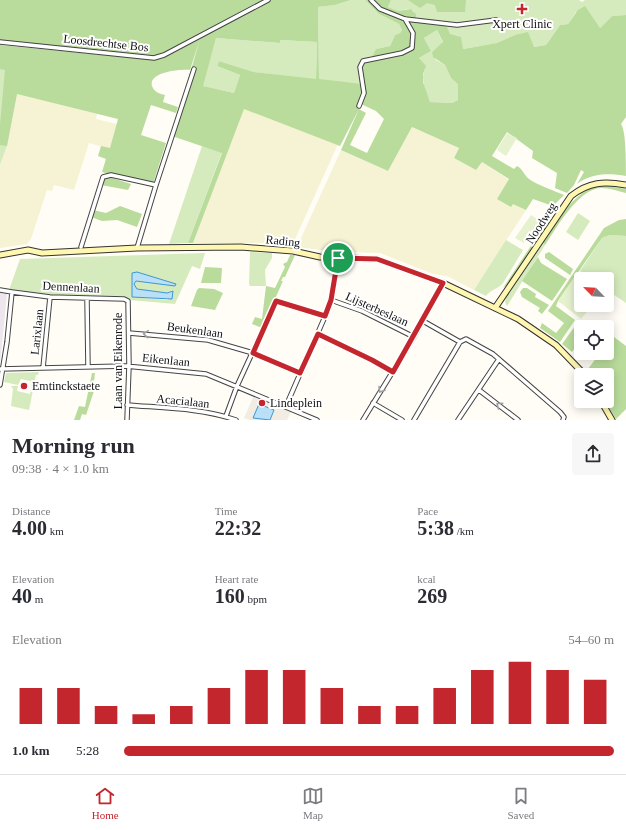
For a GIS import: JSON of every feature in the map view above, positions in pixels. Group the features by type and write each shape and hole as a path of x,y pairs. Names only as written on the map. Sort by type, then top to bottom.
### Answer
{"main road":[{"name":"Noodweg","path":"495,308 501,297 528,262 572,196 589,185 603,182 626,185"},
{"name":"Rading","path":"0,254 28,250 42,253 137,248 241,247 293,251 320,257 377,259 443,283 518,319 556,345 578,368"},
{"path":"605,408 612,420"}],"street":[{"name":"Loosdrechtse Bos","path":"0,42 154,58 164,55 268,0"},
{"path":"371,0 380,9 405,19 457,26 496,20"},
{"path":"359,106 364,93 360,67 363,61 402,53 412,48 414,33 405,19"},
{"path":"137,248 170,140 194,69"},
{"path":"82,247 103,177 112,175 156,185"},
{"path":"286,406 318,334 331,300 338,258"},
{"path":"363,420 414,337 443,283"},
{"name":"Dennenlaan","path":"0,290 50,297 124,299 128,301"},
{"path":"0,385 12,292"},
{"name":"Larixlaan","path":"43,368 50,297"},
{"path":"88,299 88,367"},
{"name":"Lijsterbeslaan","path":"331,300 362,311 414,337"},
{"name":"Laan van Eikenrode","path":"127,420 129,366 128,301"},
{"path":"226,416 237,386 276,301 325,316"},
{"path":"423,321 460,342"},
{"name":"Beukenlaan","path":"129,333 208,340 253,353 300,373"},
{"path":"318,334 372,360 393,372"},
{"path":"414,420 460,342 466,339 498,359 527,382 563,418"},
{"path":"465,420 459,418 479,390 498,359"},
{"name":"Eikenlaan","path":"2,369 129,366 212,375 317,420"},
{"path":"479,390 518,420"},
{"path":"373,403 402,420"},
{"name":"Acacialaan","path":"127,405 226,416 236,420"}],"shaded area":[{"path":"17,94 97,114 96,119 117,124 110,149 89,143 74,190 54,185 52,191 47,190 31,239 27,244 0,248 0,165 7,146"},
{"path":"243,108 338,144 292,246 260,243 193,243"},
{"path":"412,127 459,148 454,158 476,170 482,162 509,180 513,203 526,210 474,290 447,276 433,274 380,253 338,252 297,247 341,150 388,171"},
{"path":"0,287 7,294 0,365"},
{"name":"Lindeplein","path":"254,395 292,410 287,420 250,420 244,418"}],"green space":[{"path":"0,0 351,0 335,5 318,7 319,79 363,84 360,65 365,60 373,58 372,57 376,49 390,46 395,35 400,33 402,30 399,24 379,14 365,0 391,0 388,7 398,11 411,9 416,14 416,18 438,20 445,23 450,34 461,37 463,49 497,43 515,35 528,32 534,47 546,45 560,25 568,24 578,10 585,6 600,28 612,16 626,15 626,117 621,124 623,127 625,140 626,176 613,174 600,175 582,180 577,184 584,172 581,170 574,185 567,193 555,188 557,173 532,158 533,151 507,132 492,156 514,169 517,166 533,181 564,195 553,206 533,199 526,210 513,204 511,207 497,199 509,179 482,162 476,170 454,158 459,148 412,127 388,171 341,150 359,109 340,146 244,109 193,243 188,243 222,153 172,136 201,36 164,54 153,56 0,40","holes":["437,30 443,42 432,52 433,57 445,65 451,78 458,84 458,100 452,103 430,102 423,82 423,74 426,66 419,58 431,51 424,38","216,38 280,43 280,40 317,42 316,79 254,72 219,61 217,66 240,75 234,93 203,86","361,104 376,111 384,119 367,153 350,145 366,113 359,109"]},
{"path":"351,0 365,0 379,14 399,24 402,30 400,33 395,35 390,46 376,49 363,84 319,80 318,7 335,5"},
{"path":"391,0 579,0 582,2 585,0 626,0 626,15 612,16 600,28 576,12 568,24 560,25 546,45 534,47 515,35 498,43 463,49 450,34 415,18 414,11 408,9 398,11 388,7"},
{"path":"408,0 466,0 465,12 437,12 435,5 427,3 420,8"},
{"path":"437,30 443,43 432,52 436,60 445,65 451,78 459,84 458,100 452,103 430,102 424,86 423,77 425,69 419,58 431,51 424,38"},
{"path":"216,38 279,43 280,40 317,42 316,80 254,72 219,61 217,66 240,75 234,93 202,86"},
{"path":"200,39 190,70 166,72 155,77 152,81 154,90 165,95 163,102 178,107 176,113 151,105 141,135 166,143 152,187 102,172 106,159 98,156 101,146 110,148 118,119 17,94 7,146 0,145 0,124 5,70 0,69 0,45 154,60 163,58"},
{"path":"0,66 22,67 7,146 0,165"},
{"path":"507,133 517,138 506,156 497,150"},
{"path":"202,146 222,152 188,243 169,244"},
{"path":"106,176 131,184 128,190 101,185"},
{"path":"602,185 626,189 626,193 601,188 592,190 584,195 569,210 545,245 543,243 567,208 583,193"},
{"path":"120,206 142,214 137,227 117,220 102,221 91,217 93,210 106,213"},
{"path":"578,213 590,221 578,240 566,232"},
{"path":"531,215 540,221 524,243 515,238"},
{"path":"626,219 626,236 610,235 602,238 578,272 574,272 604,228 619,220"},
{"path":"548,220 552,222 512,281 503,288"},
{"path":"610,235 626,236 626,303 614,295 614,272 580,271 602,238"},
{"path":"506,240 523,250 503,283 486,296 474,290"},
{"path":"543,243 545,245 507,306 505,302 507,295"},
{"path":"250,252 272,253 272,258 265,270 266,286 250,286 249,284"},
{"path":"549,252 573,269 570,275 545,258 545,254"},
{"path":"205,253 200,269 192,266 175,304 130,300 122,296 50,295 9,290 20,259","holes":["133,272 176,284 170,285 136,281 134,284 137,289 167,293 172,290 168,300 132,297"]},
{"path":"290,255 295,255 285,277 283,277 281,281 283,281 262,328 252,324 255,317 262,319 266,286 275,288 285,267 283,264 287,262"},
{"path":"538,257 541,263 567,279 552,301 522,281"},
{"path":"205,267 222,268 221,283 201,283"},
{"path":"574,272 574,278 556,306 575,320 560,342 540,328 542,323 556,333 564,323 548,311"},
{"path":"574,277 574,312 586,312 581,319 558,301"},
{"path":"199,288 214,289 223,293 215,310 191,306"},
{"path":"523,288 527,288 536,294 535,297 549,305 542,314 538,311 540,308 522,297 520,292"},
{"path":"574,328 574,349 572,352 562,344"},
{"path":"614,337 626,346 626,409 616,419 609,408 614,408 614,368 589,368 595,360 614,360"},
{"path":"39,372 38,375 36,375 29,410 11,406 13,389 11,386 18,386 17,391 30,394 32,384 30,381 21,379 18,385 4,382 6,373"},
{"path":"92,373 95,373 94,381 96,385 86,415 82,414 80,420 74,420 79,406 85,407"}],"water":[{"path":"137,272 176,284 175,286 136,281 134,284 137,289 167,293 173,291 172,299 132,297 132,273"},
{"path":"259,404 274,410 270,420 253,418"}],"place":[{"name":"Xpert Clinic","path":"522,9"},
{"name":"Emtinckstaete","path":"24,386"},
{"name":"Lindeplein","path":"262,403"}],"route":[{"path":"338,258 377,259 443,283 393,372 372,360 318,334 300,373 253,353 276,301 325,316 331,300 338,258"}]}
